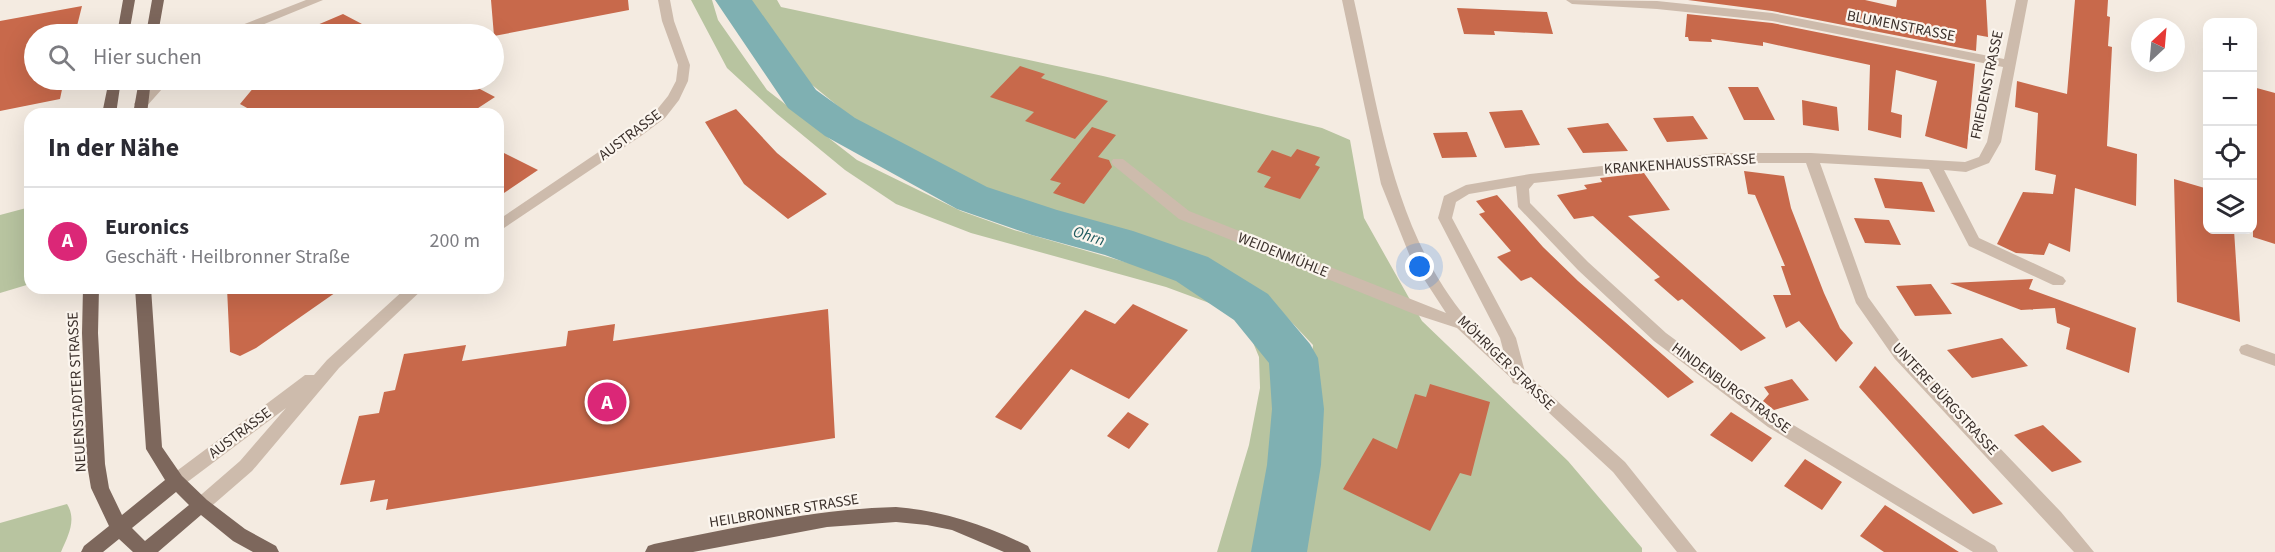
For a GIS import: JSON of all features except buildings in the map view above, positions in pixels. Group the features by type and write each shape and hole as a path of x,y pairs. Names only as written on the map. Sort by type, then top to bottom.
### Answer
{"main road":[{"path":"125,24 129,0"},
{"path":"154,24 158,0"},
{"path":"110,108 114,90"},
{"path":"140,108 143,90"},
{"name":"NEUENSTADTER STRASSE","path":"91,294 90,333 96,464 100,488 119,528 145,552"},
{"path":"143,294 154,449 176,481 201,506 239,535 270,552"},
{"path":"90,552 176,481"},
{"path":"145,552 201,506"},
{"name":"HEILBRONNER STRASSE","path":"654,552 803,523 870,515 927,517 987,534 1022,552"}],"street":[{"path":"260,24 317,0"},
{"name":"AUSTRASSE","path":"504,223 628,139 660,115 674,97 682,81 684,65 668,21 664,0"},
{"name":"MÖHRIGER STRASSE","path":"1348,0 1388,184 1418,260 1462,324 1519,379 1618,466 1688,552"},
{"name":"BLUMENSTRASSE","path":"1572,0 1657,5 1772,17 2008,64"},
{"name":"FRIEDENSTRASSE","path":"1935,167 1966,167 1984,160 1994,142 2022,0"},
{"path":"141,108 156,90"},
{"name":"KRANKENHAUSSTRASSE","path":"1519,379 1508,338 1445,218 1449,200 1466,190 1530,179 1719,158 1811,158 1935,167"},
{"name":"UNTERE BÜRGSTRASSE","path":"1811,158 1861,299 1901,355 2055,517 2085,552"},
{"name":"WEIDENMÜHLE","path":"1118,162 1184,215 1419,310 1462,324"},
{"path":"1935,167 1974,242 2058,281"},
{"name":"HINDENBURGSTRASSE","path":"1530,179 1522,188 1523,204 1583,266 1660,337 1774,422 1989,552"},
{"name":"AUSTRASSE","path":"201,506 246,466 333,364 409,294"},
{"path":"2247,350 2275,360"},
{"name":"AUSTRASSE","path":"176,481 333,364"}],"green space":[{"path":"691,0 712,0 718,20 767,90 857,160 961,211 1014,230 1174,276 1223,297 1263,325 1286,359 1264,552 1217,552 1249,445 1260,388 1259,357 1247,328 1212,304 1166,287 971,233 896,204 845,170 777,114 727,68"},
{"path":"749,0 777,0 781,7 1103,76 1322,128 1350,140 1364,218 1422,321 1568,461 1642,548 1642,552 1293,552 1313,345 1265,294 1185,259 1044,215 954,182 850,116 800,75"},
{"path":"24,209 24,286 0,293 0,215"},
{"path":"67,504 71,522 69,534 61,552 0,552 0,523"}],"waterway":[{"name":"Ohrn","path":"733,0 802,99 840,127 972,198 1048,224 1117,242 1192,269 1251,307 1293,358 1298,409 1294,465 1279,552"}],"place":[{"name":"Euronics","path":"607,402"}]}
